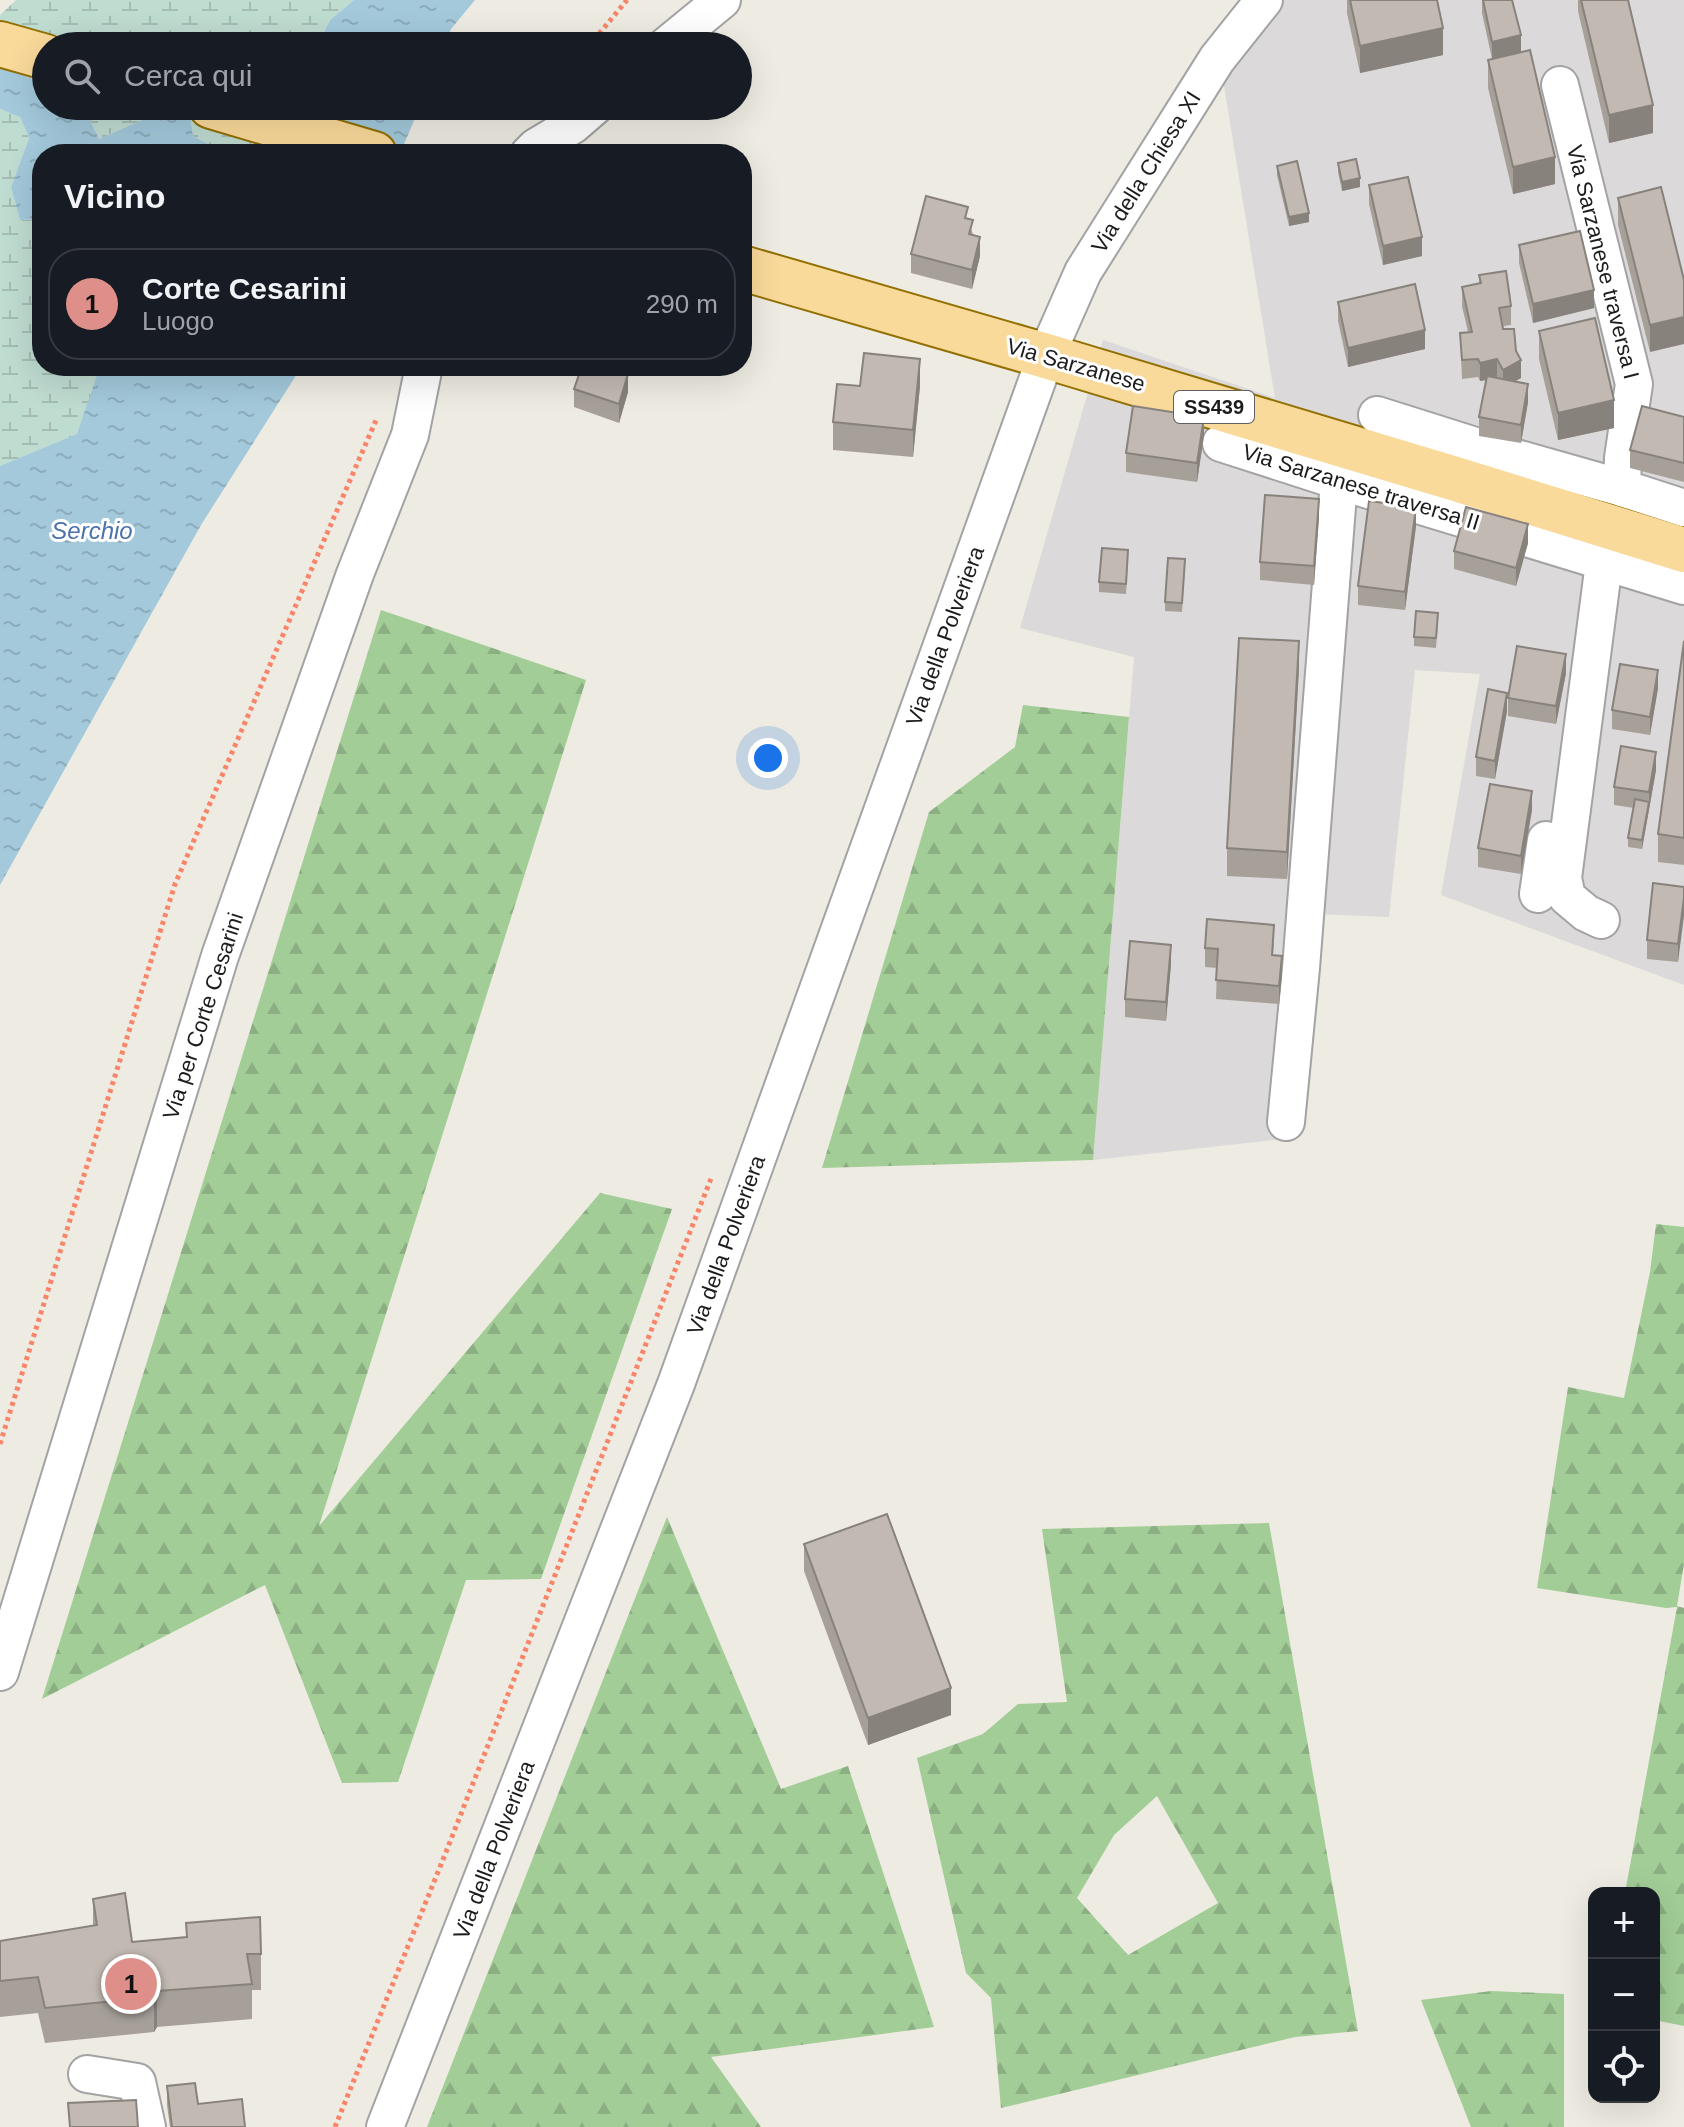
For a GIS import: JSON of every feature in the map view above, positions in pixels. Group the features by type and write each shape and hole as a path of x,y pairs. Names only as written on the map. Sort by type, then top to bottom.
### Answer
{"main road":[{"path":"0,44 32,53"},
{"path":"259,120 340,144"},
{"name":"Via Sarzanese","path":"752,271 1046,356 1684,550"}],"street":[{"path":"683,32 722,0"},
{"name":"Via della Chiesa XI","path":"1046,356 1083,272 1217,59 1264,0"},
{"name":"Via Sarzanese traversa I","path":"1560,85 1634,384 1623,458 1622,488"},
{"path":"541,144 579,120"},
{"name":"Via della Polveriera","path":"385,2127 676,1384 1046,356"},
{"name":"Via per Corte Cesarini","path":"0,1672 220,956 355,574 410,435 422,376"},
{"path":"1377,415 1684,508"},
{"name":"Via Sarzanese traversa II","path":"1221,443 1684,586"},
{"path":"1286,1122 1339,481"},
{"path":"1538,894 1595,560"},
{"path":"1595,560 1563,878 1567,897 1586,913 1601,920"},
{"path":"87,2074 137,2082 147,2127"}],"path":[{"path":"601,32 627,0"},
{"path":"0,1444 175,884 381,409"}],"shaded area":[{"path":"1251,0 1684,0 1684,985 1441,895 1480,674 1415,670 1389,917 1318,914 1292,1138 1093,1160 1134,657 1020,628 1103,340 1275,398 1217,43"}],"green space":[{"path":"16,0 354,0 330,20 324,32 32,32 32,79 0,65 0,15"},
{"path":"0,109 20,117 29,138 11,187 20,220 32,219 32,376 97,376 78,434 0,466"},
{"path":"90,120 142,120 99,139"},
{"path":"191,120 281,120 270,143 207,144 193,136"},
{"path":"381,610 586,680 319,1526 600,1193 672,1209 541,1579 466,1580 398,1782 342,1783 265,1585 42,1699"},
{"path":"1023,705 1129,717 1093,1160 822,1168 929,812 1015,747"},
{"path":"1656,1224 1684,1227 1684,1564 1677,1606 1684,1608 1684,2026 1660,2021 1660,1887 1626,1887 1677,1607 1666,1608 1537,1588 1568,1387 1624,1398 1650,1272"},
{"path":"667,1517 781,1789 848,1766 934,2027 711,2057 761,2127 427,2127"},
{"path":"1269,1523 1358,2031 1295,2037 1001,2108 991,1998 966,1973 917,1758 983,1734 1018,1704 1067,1702 1042,1529","holes":["1157,1796 1218,1903 1128,1955 1077,1898 1114,1835"]},
{"path":"1491,1991 1564,1994 1564,2127 1471,2127 1421,2000"}],"water":[{"path":"354,0 475,0 450,32 324,32 330,20"},
{"path":"32,49 32,69 28,78 32,79 32,120 90,120 99,139 142,120 191,120 193,136 208,144 32,144 32,219 20,220 11,187 29,138 20,117 0,109 0,65"},
{"path":"281,120 414,120 404,144 263,144 270,143"},
{"name":"Serchio","path":"97,376 296,376 201,525 0,885 0,466 77,434"}],"building":[{"path":"1350,0 1437,0 1443,28 1360,46"},
{"path":"1483,0 1512,0 1521,35 1492,42"},
{"path":"1581,0 1628,0 1653,105 1609,115"},
{"path":"1530,50 1555,157 1513,167 1488,60"},
{"path":"1356,159 1360,178 1342,182 1338,163"},
{"path":"1297,161 1309,213 1289,217 1277,166"},
{"path":"1408,177 1422,237 1383,246 1369,185"},
{"path":"1661,187 1684,280 1684,317 1650,325 1618,198"},
{"path":"926,196 968,207 965,218 973,220 969,234 980,237 972,270 911,254"},
{"path":"1580,231 1594,290 1533,304 1519,245"},
{"path":"1506,271 1511,306 1499,308 1503,329 1514,329 1516,351 1521,360 1503,370 1497,359 1480,363 1478,359 1462,360 1460,333 1472,332 1462,287 1481,283 1479,275"},
{"path":"1415,284 1425,330 1348,348 1338,302"},
{"path":"1595,318 1614,400 1558,413 1539,331"},
{"path":"864,353 920,359 913,430 833,422 837,384 860,386"},
{"path":"579,376 627,376 619,404 574,389"},
{"path":"1487,376 1528,384 1521,425 1479,417"},
{"path":"1133,406 1204,417 1197,463 1126,453"},
{"path":"1642,406 1684,417 1684,463 1630,450"},
{"path":"1265,495 1319,499 1314,566 1260,562"},
{"path":"1369,501 1416,507 1405,592 1358,586"},
{"path":"1466,507 1528,524 1516,568 1454,551"},
{"path":"1102,548 1128,550 1126,584 1099,582"},
{"path":"1168,558 1185,559 1182,603 1165,602"},
{"path":"1416,611 1438,613 1436,638 1414,637"},
{"path":"1239,638 1299,641 1287,852 1227,848"},
{"path":"1684,641 1684,838 1658,834"},
{"path":"1517,646 1566,654 1556,706 1508,698"},
{"path":"1620,664 1658,670 1650,717 1612,710"},
{"path":"1488,689 1507,693 1495,761 1476,757"},
{"path":"1621,746 1656,752 1649,792 1614,787"},
{"path":"1490,784 1532,791 1521,856 1478,848"},
{"path":"1635,799 1649,802 1642,840 1628,838"},
{"path":"1653,883 1684,887 1678,944 1647,940"},
{"path":"1207,919 1274,925 1272,955 1282,956 1279,986 1216,980 1218,949 1205,948"},
{"path":"1130,941 1171,945 1166,1002 1125,999"},
{"path":"887,1514 951,1688 868,1718 804,1544"},
{"path":"125,1893 132,1942 187,1937 186,1923 260,1917 261,1954 247,1954 252,1984 157,1991 154,1997 45,2008 38,1977 0,1981 0,1941 97,1925 93,1899"},
{"path":"195,2083 198,2104 242,2099 245,2127 172,2127 167,2086"},
{"path":"136,2100 138,2127 70,2127 68,2103"}],"place":[{"name":"Corte Cesarini","path":"131,1984"}]}
